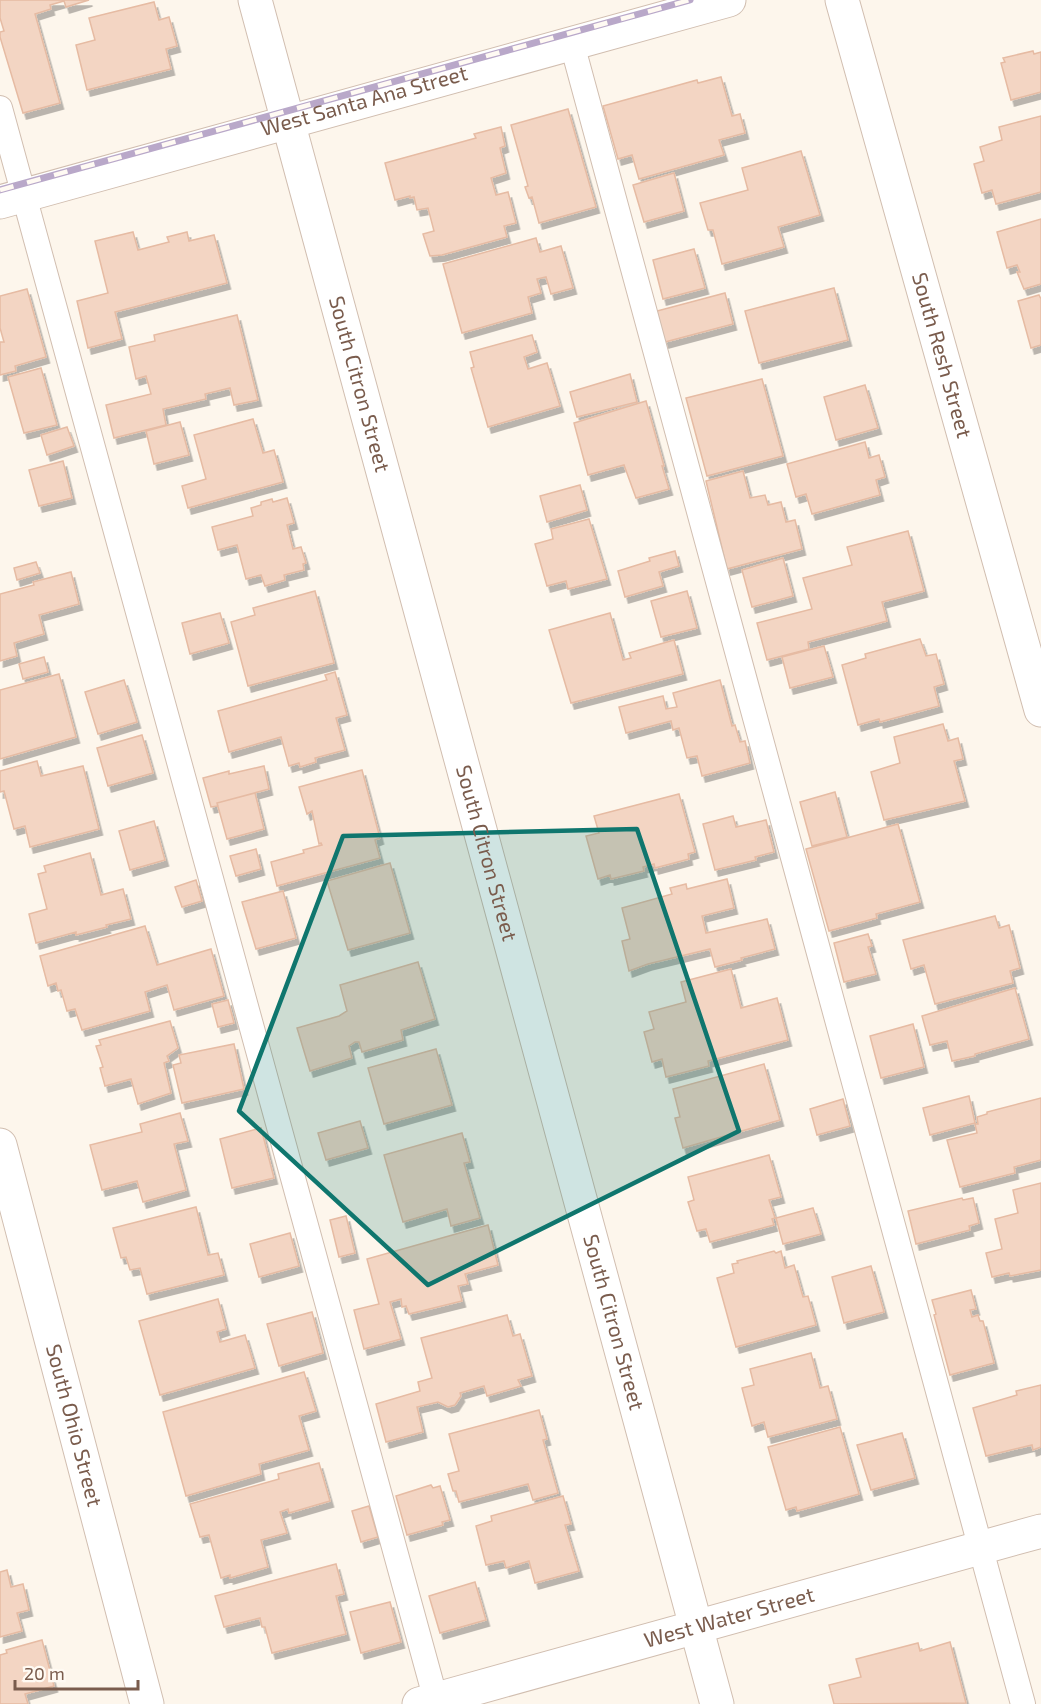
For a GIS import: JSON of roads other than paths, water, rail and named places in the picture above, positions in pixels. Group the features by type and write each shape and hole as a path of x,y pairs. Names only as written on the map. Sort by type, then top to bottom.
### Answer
{"street":[{"name":"South Citron Street","path":"255,0 290,122 717,1704"},
{"name":"West Santa Ana Street","path":"12,199 729,0"},
{"name":"South Resh Street","path":"842,0 1041,710"},
{"name":"South Ohio Street","path":"0,1145 147,1704"},
{"name":"West Water Street","path":"430,1702 1041,1532"}],"lane":[{"path":"572,44 1023,1704"},
{"path":"0,108 12,199 430,1702"}],"railway":[{"path":"0,190 690,0"}]}
